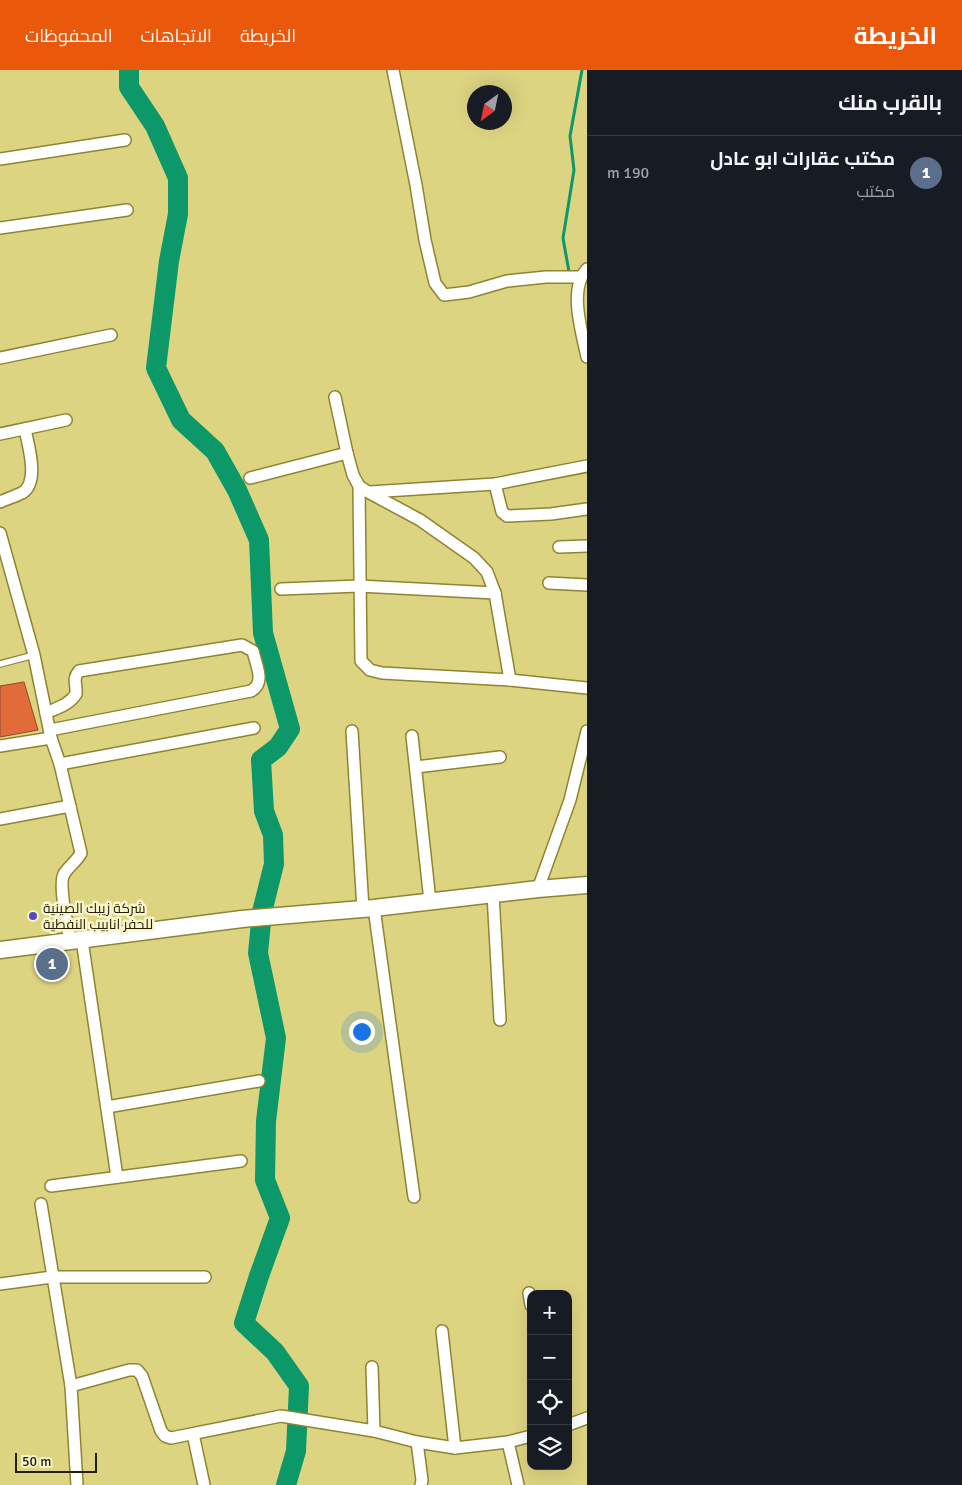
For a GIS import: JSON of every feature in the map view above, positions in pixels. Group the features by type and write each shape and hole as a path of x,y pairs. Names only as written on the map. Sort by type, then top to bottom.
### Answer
{"main road":[{"path":"0,950 242,919 289,916 587,885"}],"street":[{"path":"393,70 435,283 444,295 469,292 506,281 584,273 576,308 587,357"},
{"path":"0,159 124,140"},
{"path":"0,228 128,210"},
{"path":"0,358 111,335"},
{"path":"335,397 353,475 364,489 420,520 474,558 487,572 495,593 510,680"},
{"path":"0,434 66,420"},
{"path":"0,502 24,492 33,473 25,429"},
{"path":"250,478 347,453"},
{"path":"364,489 495,484 587,466"},
{"path":"495,484 502,512 508,516 551,514 587,509"},
{"path":"364,489 359,586 361,661 370,670 382,673 510,680 587,688"},
{"path":"1,541 34,656 50,734 60,764 81,853 77,861 63,875 62,886 76,940 107,1107 117,1178"},
{"path":"559,547 587,546"},
{"path":"549,583 587,584"},
{"path":"281,588 359,586 495,593"},
{"path":"0,746 251,691 259,683 260,676 253,651 242,645 79,671 75,675 76,694 73,699 46,713"},
{"path":"60,764 254,728"},
{"path":"538,889 570,800 585,746 587,731"},
{"path":"352,732 368,908 414,1197"},
{"path":"412,736 430,901"},
{"path":"416,767 500,757"},
{"path":"0,819 70,806"},
{"path":"493,894 500,1020"},
{"path":"107,1107 259,1081"},
{"path":"51,1186 242,1161"},
{"path":"41,1204 71,1386 77,1485"},
{"path":"0,1284 52,1277 205,1277"},
{"path":"442,1331 455,1448"},
{"path":"372,1368 374,1431"},
{"path":"71,1386 129,1370 137,1370 142,1376 160,1431 165,1436 171,1438 281,1416 374,1431 417,1442 455,1448 508,1442 527,1437"},
{"path":"572,1424 587,1418"},
{"path":"193,1434 204,1485"},
{"path":"417,1442 421,1485"},
{"path":"508,1442 518,1485"}],"lane":[{"path":"0,664 34,656"}],"building":[{"path":"24,682 38,730 0,737 0,686"},
{"path":"57,957 59,968 46,970 45,960"}],"waterway":[{"path":"129,70 129,87 155,126 178,178 178,214 169,261 156,368 181,420 215,451 237,490 259,540 263,633 290,729 278,747 261,760 264,811 273,835 274,864 262,912 258,953 276,1038 266,1121 265,1180 280,1218 244,1323 275,1352 299,1386 296,1451 286,1485"},
{"path":"569,272 563,238 574,170 570,136 582,70"}],"place":[{"name":"شركة زيبك الصينية للحفر انابيب النفطية","path":"33,916"},
{"name":"مكتب عقارات ابو عادل","path":"52,964"}]}
